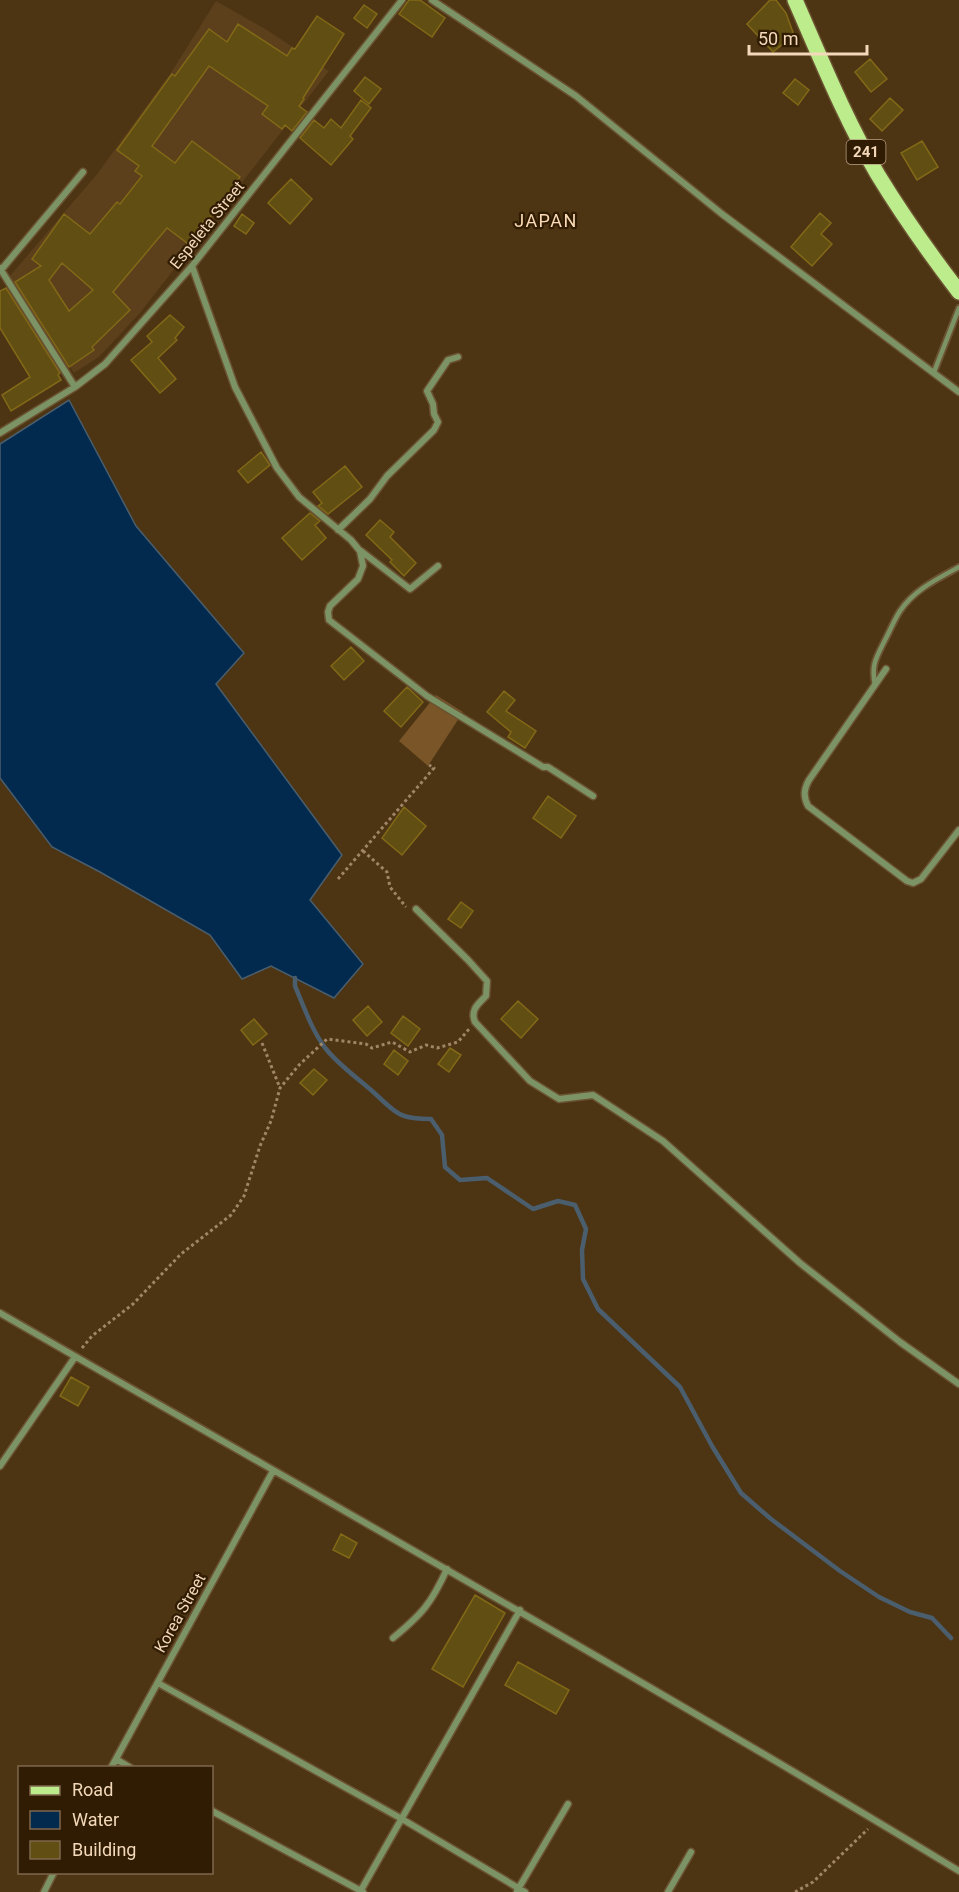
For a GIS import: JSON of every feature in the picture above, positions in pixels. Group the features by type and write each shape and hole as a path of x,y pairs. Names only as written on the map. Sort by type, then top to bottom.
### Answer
{"main road":[{"name":"241","path":"795,0 846,115 877,173 915,235 959,292"}],"street":[{"name":"Espeleta Street","path":"0,433 75,387 105,364 192,266 402,0"},
{"path":"432,0 576,96 723,214 959,392"},
{"path":"75,387 0,269 82,172"},
{"path":"192,266 235,387 278,468 299,497 360,551 410,590 438,566"},
{"path":"338,530 370,499 387,476 434,430 438,422 427,391 448,360 458,357"},
{"path":"360,551 363,566 358,579 330,606 329,620 427,696 593,796"},
{"path":"886,669 809,780 804,793 808,806 907,881 913,883 921,879 959,830"},
{"path":"416,909 487,981 486,996 473,1012 475,1022 530,1081 559,1099 594,1095 663,1141 800,1263 900,1342 959,1384"},
{"path":"0,1313 273,1471 520,1610 959,1871"},
{"path":"0,1466 75,1357"},
{"name":"Korea Street","path":"112,1766 273,1471"},
{"path":"393,1638 424,1611 447,1569"},
{"path":"213,1812 361,1892 520,1610"},
{"path":"158,1683 402,1819 521,1891 568,1804"},
{"path":"116,1760 129,1766"},
{"path":"668,1892 691,1852"},
{"path":"44,1892 53,1874"}],"lane":[{"path":"934,372 959,308"},
{"path":"875,685 873,673 875,659 900,611 925,585 959,567"}],"path":[{"path":"338,879 434,768 429,765"},
{"path":"363,851 387,872 390,887 402,903 406,907 416,909"},
{"path":"75,1357 92,1336 133,1304 181,1254 231,1215 244,1196 260,1146 271,1121 280,1088 299,1065 327,1039 366,1044 372,1048 392,1042 410,1052 426,1045 437,1047 458,1042 475,1022"},
{"path":"262,1043 280,1088"},
{"path":"795,1892 813,1882 876,1821"}],"shaded area":[{"path":"216,1 267,30 329,71 140,313 99,357 74,373 9,277 97,174 172,71"},
{"path":"436,695 463,712 428,766 399,741"}],"water":[{"path":"69,400 136,526 244,653 216,684 342,855 310,900 363,964 334,998 271,966 242,979 210,935 52,847 0,778 0,444"}],"building":[{"path":"409,0 420,0 445,18 432,37 399,14"},
{"path":"770,0 776,0 786,13 794,35 773,52 747,24"},
{"path":"364,5 377,14 367,28 354,18"},
{"path":"317,16 344,34 303,98 299,106 307,112 292,131 285,125 282,129 262,114 268,106 209,66 152,146 175,163 192,141 240,177 205,224 203,222 187,243 167,228 113,292 130,310 92,347 94,350 69,367 15,282 41,266 32,259 64,214 90,234 117,202 120,204 142,176 135,171 139,166 117,150 172,74 175,76 209,29 227,42 238,24 287,56 292,48 295,49","holes":["62,263 93,290 69,311 49,280"]},
{"path":"870,59 887,79 871,92 855,72"},
{"path":"365,77 381,89 369,104 354,91"},
{"path":"795,79 809,90 798,105 783,93"},
{"path":"890,98 903,110 882,131 870,119"},
{"path":"361,100 371,108 350,136 353,139 331,165 300,138 314,120 324,128 331,119 341,128"},
{"path":"922,141 938,167 917,180 901,153"},
{"path":"291,179 312,199 290,224 268,203"},
{"path":"820,213 831,223 821,234 832,244 812,266 791,247"},
{"path":"242,214 254,223 246,234 234,226"},
{"path":"6,288 60,373 58,375 61,380 11,411 2,395 30,377 0,328 0,291"},
{"path":"170,315 184,327 175,338 177,340 158,358 176,379 160,393 131,360 152,342 147,336"},
{"path":"261,452 270,465 248,483 238,471"},
{"path":"345,466 362,487 328,514 318,506 322,503 313,492"},
{"path":"310,513 320,521 315,525 326,538 302,560 282,538"},
{"path":"380,520 394,532 390,537 416,563 404,576 390,562 392,560 366,535"},
{"path":"351,647 364,661 344,680 331,666"},
{"path":"407,687 423,702 401,727 384,711"},
{"path":"504,691 515,700 506,711 536,731 525,748 508,737 511,732 487,712"},
{"path":"548,796 576,816 561,838 533,818"},
{"path":"404,807 426,826 402,855 382,838"},
{"path":"461,902 473,911 461,928 448,919"},
{"path":"518,1001 538,1019 521,1038 501,1019"},
{"path":"368,1006 382,1022 367,1036 353,1020"},
{"path":"403,1016 420,1029 408,1046 391,1033"},
{"path":"254,1019 267,1034 253,1045 241,1030"},
{"path":"450,1048 461,1055 449,1072 438,1064"},
{"path":"394,1050 408,1061 398,1075 384,1064"},
{"path":"314,1069 327,1080 313,1095 300,1083"},
{"path":"71,1377 89,1387 78,1406 60,1396"},
{"path":"341,1534 357,1543 349,1558 333,1550"},
{"path":"475,1595 505,1613 463,1687 432,1669"},
{"path":"518,1662 569,1690 556,1714 505,1685"}],"waterway":[{"path":"295,978 295,986 309,1019 326,1049 342,1066 397,1113 410,1118 431,1119 442,1135 445,1167 460,1180 487,1178 533,1209 558,1201 575,1205 586,1229 582,1250 583,1279 598,1309 680,1387 741,1493 771,1519 840,1571 879,1597 910,1612 932,1618 951,1638"}],"district":[{"name":"JAPAN","path":"546,220"}]}
